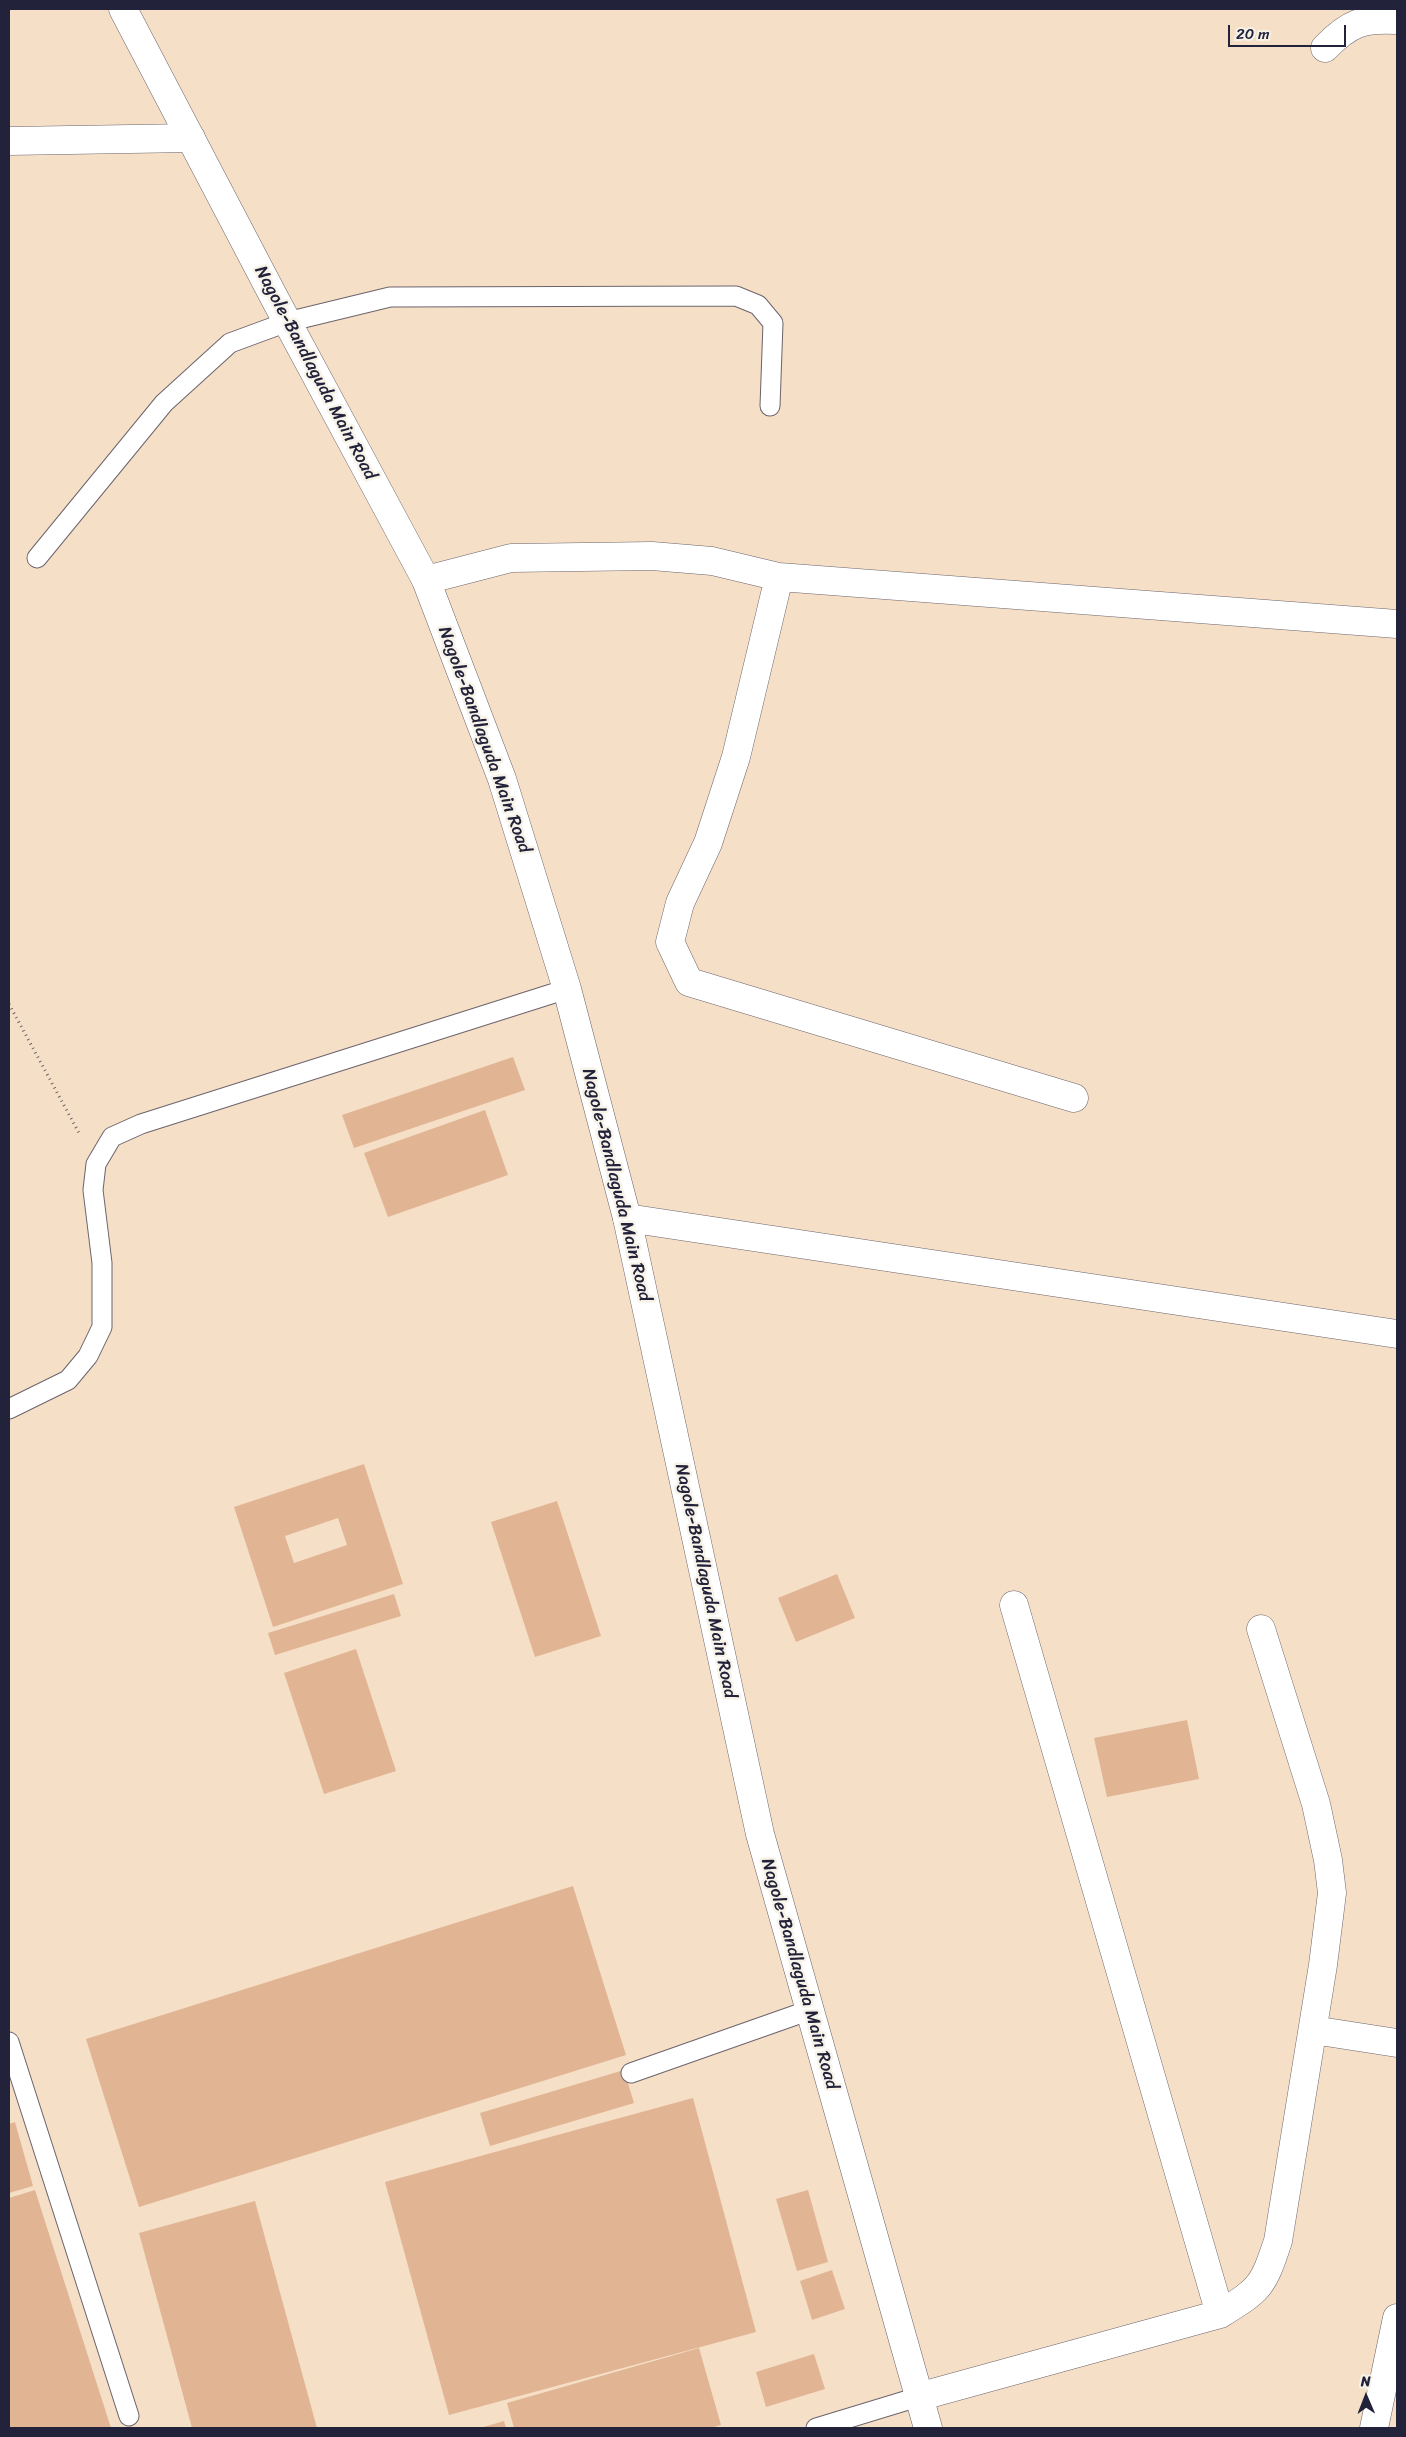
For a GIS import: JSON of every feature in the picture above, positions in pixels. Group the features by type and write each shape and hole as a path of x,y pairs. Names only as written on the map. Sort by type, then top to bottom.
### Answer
{"street":[{"name":"Nagole-Bandlaguda Main Road","path":"123,9 287,322 426,580 502,778 567,989 627,1218 760,1834 928,2428"},
{"path":"1325,48 1341,31 1370,18 1397,20"},
{"path":"9,141 191,138"},
{"path":"426,580 511,558 652,556 712,561 779,576 1397,624"},
{"path":"779,576 736,757 708,843 680,903 670,942 689,982 1074,1098"},
{"path":"627,1218 1397,1334"},
{"path":"1014,1604 1220,2314"},
{"path":"918,2397 1220,2314 1253,2294 1266,2276 1275,2250 1313,2030 1332,1893 1328,1860 1316,1804 1261,1629"},
{"path":"1313,2030 1397,2043"},
{"path":"1374,2428 1397,2318"}],"lane":[{"path":"37,558 164,402 230,343 287,322 390,297 736,296 758,305 773,323 770,406"},
{"path":"9,1408 68,1380 88,1356 102,1327 102,1263 93,1190 96,1164 112,1137 141,1124 567,989"},
{"path":"631,2073 810,2010"},
{"path":"9,2042 129,2416"},
{"path":"816,2428 918,2397"}],"path":[{"path":"9,1004 96,1164"}],"building":[{"path":"513,1057 525,1090 354,1148 342,1115"},
{"path":"485,1110 508,1175 388,1217 364,1153"},
{"path":"364,1464 403,1584 273,1627 234,1507","holes":["338,1518 347,1545 294,1563 285,1536"]},
{"path":"557,1501 601,1636 535,1657 491,1522"},
{"path":"837,1574 855,1618 796,1642 778,1598"},
{"path":"394,1594 401,1616 275,1655 268,1633"},
{"path":"356,1649 396,1771 324,1794 284,1673"},
{"path":"1187,1720 1199,1779 1107,1797 1094,1738"},
{"path":"573,1886 626,2055 139,2207 86,2039"},
{"path":"624,2070 634,2103 490,2146 480,2113"},
{"path":"693,2098 756,2332 449,2415 385,2182"},
{"path":"15,2122 33,2186 9,2193 9,2124"},
{"path":"35,2190 111,2428 9,2428 9,2198"},
{"path":"808,2190 828,2262 797,2271 776,2199"},
{"path":"255,2201 317,2428 192,2428 139,2233"},
{"path":"832,2270 845,2309 812,2320 800,2281"},
{"path":"699,2348 721,2425 710,2428 514,2428 507,2403"},
{"path":"814,2354 825,2389 766,2407 756,2372"},
{"path":"504,2421 506,2428 480,2428"}]}
